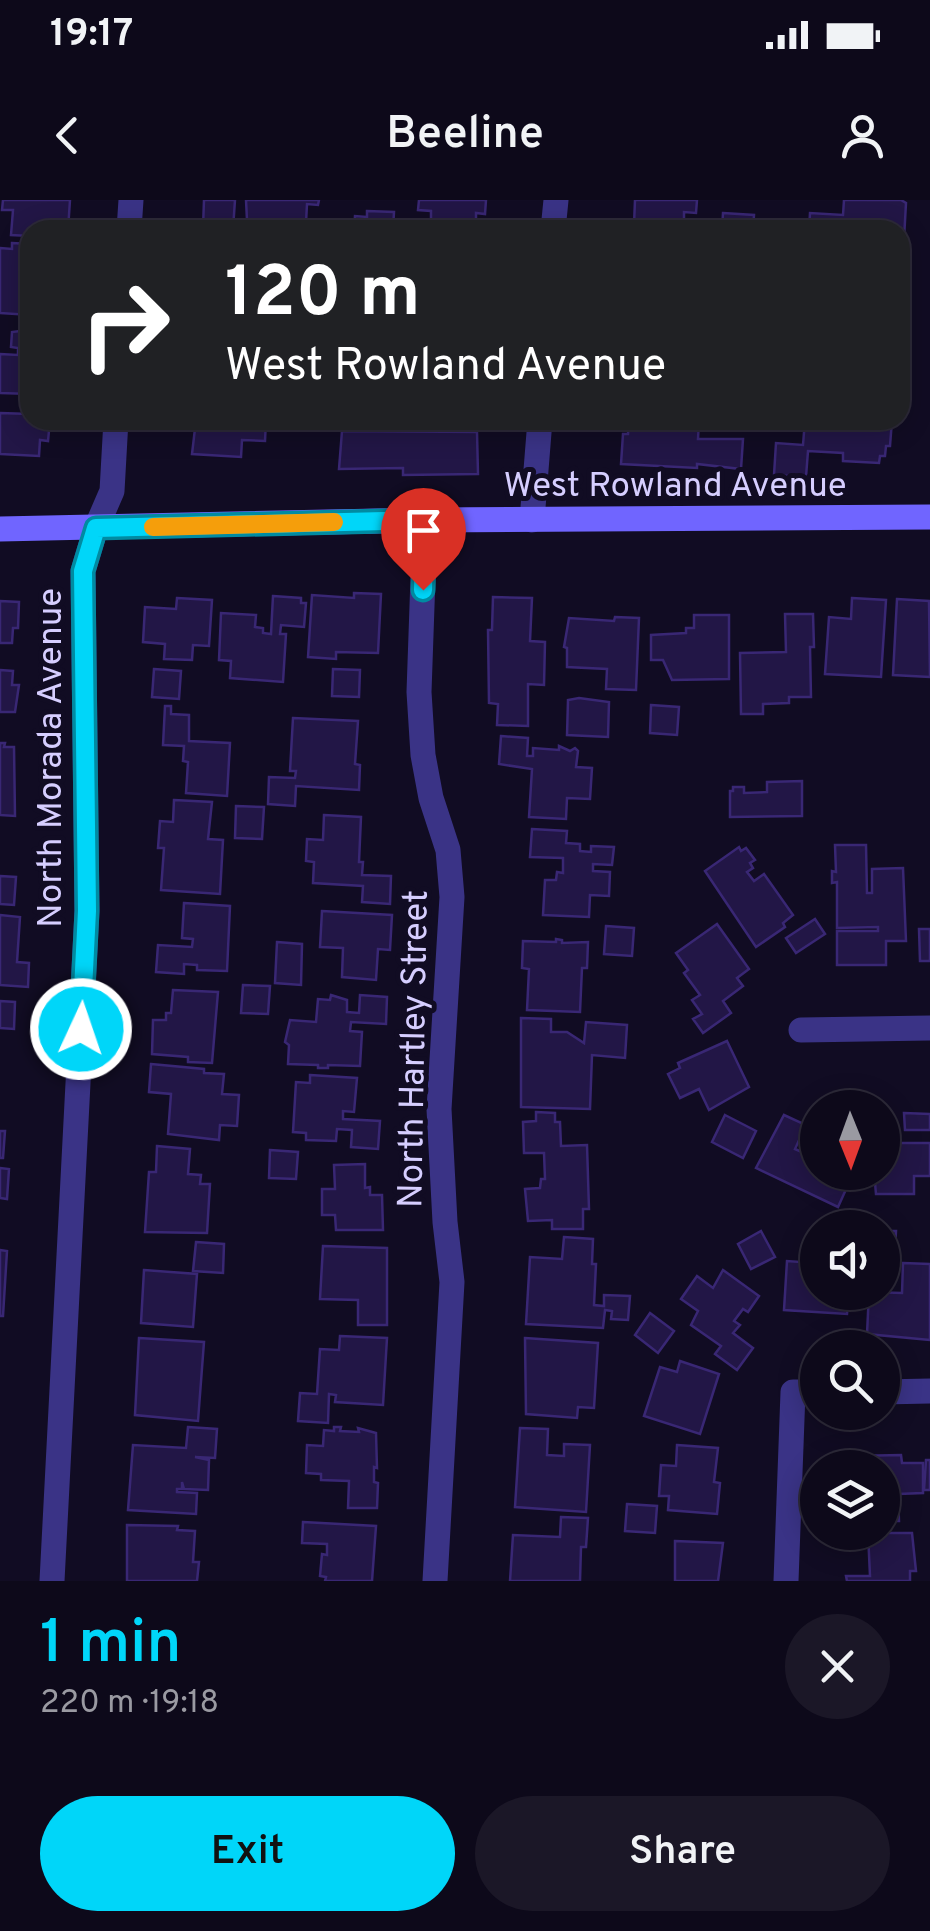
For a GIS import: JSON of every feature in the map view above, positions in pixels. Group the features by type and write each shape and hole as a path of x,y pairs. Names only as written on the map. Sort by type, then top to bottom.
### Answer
{"street":[{"name":"North Morada Avenue","path":"52,1581 87,911 83,571 112,491 115,430"},
{"path":"532,520 539,430"},
{"name":"West Rowland Avenue","path":"0,529 425,520 930,516"},
{"name":"North Hartley Street","path":"425,520 418,692 430,798 448,850 452,896 439,1109 444,1222 452,1282 436,1581"},
{"path":"801,1030 930,1028"},
{"path":"900,1392 930,1391"},
{"path":"786,1581 801,1430"}],"building":[{"path":"3,200 70,200 69,220 20,220 20,235 11,235 13,210 2,210"},
{"path":"204,200 235,200 234,220 203,220"},
{"path":"246,200 319,200 318,205 307,204 306,220 247,220"},
{"path":"419,200 486,200 485,214 476,213 476,220 431,220 431,211 418,210"},
{"path":"635,200 697,200 696,213 684,212 684,220 634,220"},
{"path":"844,200 906,203 905,220 810,220 810,213 843,215"},
{"path":"367,211 394,212 394,220 355,220 355,216 367,217"},
{"path":"723,213 754,215 754,220 723,220"},
{"path":"12,243 20,243 20,314 0,313 0,248 12,249"},
{"path":"12,332 20,332 20,394 0,393 0,354 18,355 18,348 11,347"},
{"path":"0,413 20,414 20,430 49,430 48,441 40,440 39,456 0,454"},
{"path":"195,430 266,430 265,441 242,440 241,457 192,454"},
{"path":"628,430 698,430 698,439 743,439 741,469 697,464 697,468 621,464 623,434 628,434"},
{"path":"804,430 891,430 890,446 886,446 879,463 843,461 843,453 808,451 806,477 774,475 776,443 803,445"},
{"path":"342,431 477,432 478,474 403,475 403,468 339,469"},
{"path":"354,593 381,594 378,653 336,652 336,659 308,657 312,595 354,598"},
{"path":"273,596 301,598 301,603 306,603 304,627 281,625 280,634 286,634 283,682 230,678 231,661 219,660 221,613 256,615 255,627 271,634"},
{"path":"493,597 532,598 530,641 545,642 544,685 528,684 528,726 497,725 498,704 489,703 488,630 492,630"},
{"path":"177,598 212,600 209,646 193,645 192,660 164,659 165,644 143,642 145,607 176,609"},
{"path":"852,598 886,600 881,677 825,674 829,617 851,619"},
{"path":"897,599 929,601 930,677 893,675"},
{"path":"0,601 19,602 18,628 13,628 12,643 0,643"},
{"path":"785,614 813,614 811,697 789,697 789,703 763,704 763,714 741,714 740,653 786,652"},
{"path":"694,615 729,615 729,679 672,680 663,660 651,660 651,635 686,633 686,628 694,628"},
{"path":"615,617 639,618 636,690 606,689 607,669 567,667 564,647 569,618 614,621"},
{"path":"154,669 181,671 179,699 152,697"},
{"path":"333,669 360,670 359,697 332,696"},
{"path":"0,670 13,671 12,685 19,685 15,712 0,712"},
{"path":"568,700 609,702 608,737 567,735"},
{"path":"651,705 679,707 677,735 650,733"},
{"path":"165,706 171,706 171,714 189,715 189,741 230,743 227,796 186,793 188,762 183,761 184,746 163,745"},
{"path":"293,718 358,721 355,764 360,765 359,790 296,786 295,806 268,804 269,777 295,778 296,771 290,771"},
{"path":"501,736 528,738 527,756 533,756 533,748 575,748 576,767 592,768 590,799 567,798 566,819 529,817 532,769 499,764"},
{"path":"0,743 14,747 15,816 0,815"},
{"path":"802,781 802,816 730,817 733,787 744,787 744,793 767,792 767,782"},
{"path":"174,800 212,802 208,839 223,840 220,894 161,890 164,848 158,848 160,821 173,822"},
{"path":"236,806 264,807 262,839 235,838"},
{"path":"324,815 361,817 362,875 391,876 390,904 362,902 363,886 313,883 314,862 306,861 307,839 323,840"},
{"path":"532,829 567,831 566,843 580,844 580,851 591,852 591,846 614,847 612,865 593,864 593,871 610,872 609,896 590,895 589,917 543,915 545,880 556,880 557,872 563,873 563,858 530,857"},
{"path":"835,845 866,845 867,893 872,893 872,869 903,868 906,941 886,941 886,965 837,965 837,931 878,931 878,927 837,928 837,882 832,883 832,871 836,872"},
{"path":"739,847 741,851 746,848 755,860 747,872 754,881 764,874 793,915 783,923 785,927 756,947 705,871"},
{"path":"0,876 16,877 14,905 0,904"},
{"path":"184,903 230,906 227,971 197,970 197,965 184,964 184,974 156,972 158,945 192,947 193,939 182,938"},
{"path":"322,911 392,915 390,950 378,949 376,980 342,977 343,948 320,947"},
{"path":"0,915 20,917 17,962 29,963 28,987 0,985"},
{"path":"815,919 825,934 796,953 786,938"},
{"path":"717,924 749,969 737,978 743,986 723,1001 731,1013 703,1033 693,1019 702,1014 692,1000 700,995 676,953"},
{"path":"606,926 634,928 632,956 604,954"},
{"path":"919,929 930,929 930,961 920,961"},
{"path":"556,939 562,943 588,942 587,968 582,968 580,1012 527,1010 529,969 522,968 523,941"},
{"path":"277,942 302,944 301,985 275,983"},
{"path":"243,985 270,986 268,1014 241,1013"},
{"path":"173,990 218,992 212,1063 152,1054 153,1020 166,1020 166,1013 171,1013"},
{"path":"331,995 347,1000 347,1012 359,1013 360,995 387,997 386,1024 351,1022 350,1031 362,1032 360,1066 318,1068 288,1064 289,1045 285,1042 290,1020 316,1022 318,999 330,1000"},
{"path":"0,1001 15,1002 14,1029 0,1028"},
{"path":"521,1018 551,1019 551,1032 567,1032 584,1043 586,1022 627,1025 625,1058 592,1055 590,1109 521,1107"},
{"path":"727,1041 749,1087 709,1110 699,1089 680,1098 668,1074 680,1068 678,1063"},
{"path":"151,1064 224,1074 222,1094 239,1095 237,1126 220,1125 219,1140 168,1134 171,1094 149,1092"},
{"path":"310,1075 357,1078 354,1112 343,1111 343,1119 380,1121 378,1149 351,1147 352,1130 337,1129 336,1141 306,1140 306,1133 293,1132 296,1082 310,1083"},
{"path":"536,1112 555,1113 555,1122 560,1122 561,1146 587,1145 589,1209 583,1209 583,1229 552,1229 552,1220 528,1221 525,1189 540,1188 541,1179 545,1179 544,1153 524,1153 523,1122 536,1121"},
{"path":"904,1113 930,1114 930,1130 905,1130"},
{"path":"725,1115 756,1131 743,1158 712,1142"},
{"path":"784,1115 800,1122 795,1149 800,1151 800,1189 756,1168"},
{"path":"0,1131 5,1131 3,1158 0,1158"},
{"path":"900,1143 930,1143 930,1176 914,1176 914,1194 876,1194 876,1190 900,1190"},
{"path":"157,1146 190,1149 188,1174 201,1175 200,1184 210,1184 207,1233 145,1232 149,1172 156,1172"},
{"path":"270,1150 298,1152 296,1179 269,1178"},
{"path":"365,1164 365,1188 370,1187 370,1195 382,1195 383,1230 336,1230 335,1215 322,1215 322,1189 335,1189 334,1165"},
{"path":"0,1168 9,1169 7,1199 0,1198"},
{"path":"802,1190 846,1190 838,1207"},
{"path":"761,1231 775,1257 751,1269 738,1244"},
{"path":"564,1237 593,1239 594,1305 604,1306 604,1295 630,1296 628,1320 611,1319 612,1311 605,1310 603,1328 526,1324 530,1257 562,1259"},
{"path":"196,1242 224,1244 223,1273 193,1271"},
{"path":"323,1246 387,1248 387,1325 358,1325 358,1300 320,1299"},
{"path":"0,1250 7,1251 3,1316 0,1316"},
{"path":"787,1261 800,1262 800,1310 847,1310 847,1314 784,1310"},
{"path":"903,1263 930,1264 930,1340 900,1337 900,1330 867,1330 868,1310 900,1310"},
{"path":"144,1270 197,1274 193,1327 141,1323"},
{"path":"723,1270 759,1296 748,1312 743,1309 734,1321 740,1325 733,1333 753,1348 737,1370 715,1354 721,1346 691,1325 698,1311 681,1299 697,1276 713,1288"},
{"path":"650,1313 674,1331 658,1353 635,1335"},
{"path":"340,1336 387,1338 383,1405 335,1402 336,1395 329,1394 328,1423 298,1421 300,1393 317,1394 320,1349 339,1350"},
{"path":"139,1338 204,1342 198,1421 135,1415"},
{"path":"525,1338 598,1343 594,1408 578,1407 577,1418 526,1414"},
{"path":"680,1361 719,1374 700,1434 644,1416 660,1367 677,1372"},
{"path":"188,1427 217,1429 215,1458 195,1457 209,1460 208,1490 184,1489 182,1482 182,1489 177,1489 197,1493 196,1514 128,1510 133,1445 186,1448"},
{"path":"334,1427 341,1427 340,1431 359,1432 358,1428 376,1433 377,1508 348,1508 349,1481 321,1480 321,1474 306,1473 307,1445 323,1446 324,1430 334,1431"},
{"path":"520,1428 548,1429 547,1455 564,1456 564,1444 590,1445 586,1512 515,1507"},
{"path":"677,1445 718,1448 714,1482 720,1483 717,1514 668,1510 669,1496 659,1496 661,1465 676,1466"},
{"path":"900,1455 902,1463 923,1463 923,1493 900,1494"},
{"path":"926,1460 930,1460 930,1490 924,1490"},
{"path":"627,1504 657,1506 655,1533 625,1531"},
{"path":"561,1517 588,1518 586,1547 581,1547 580,1581 510,1581 513,1535 560,1537"},
{"path":"303,1522 376,1526 372,1581 325,1581 326,1577 320,1576 327,1544 302,1543"},
{"path":"127,1525 178,1526 177,1530 195,1531 193,1562 199,1562 197,1581 127,1581"},
{"path":"900,1533 912,1533 916,1571 910,1571 910,1581 847,1581 846,1576 870,1576 869,1550 900,1550"},
{"path":"675,1541 723,1543 718,1581 675,1581"}],"slow traffic":[{"path":"153,527 334,522"}],"route":[{"path":"81,1029 87,911 83,571 96,528 425,520 423,590"}]}
